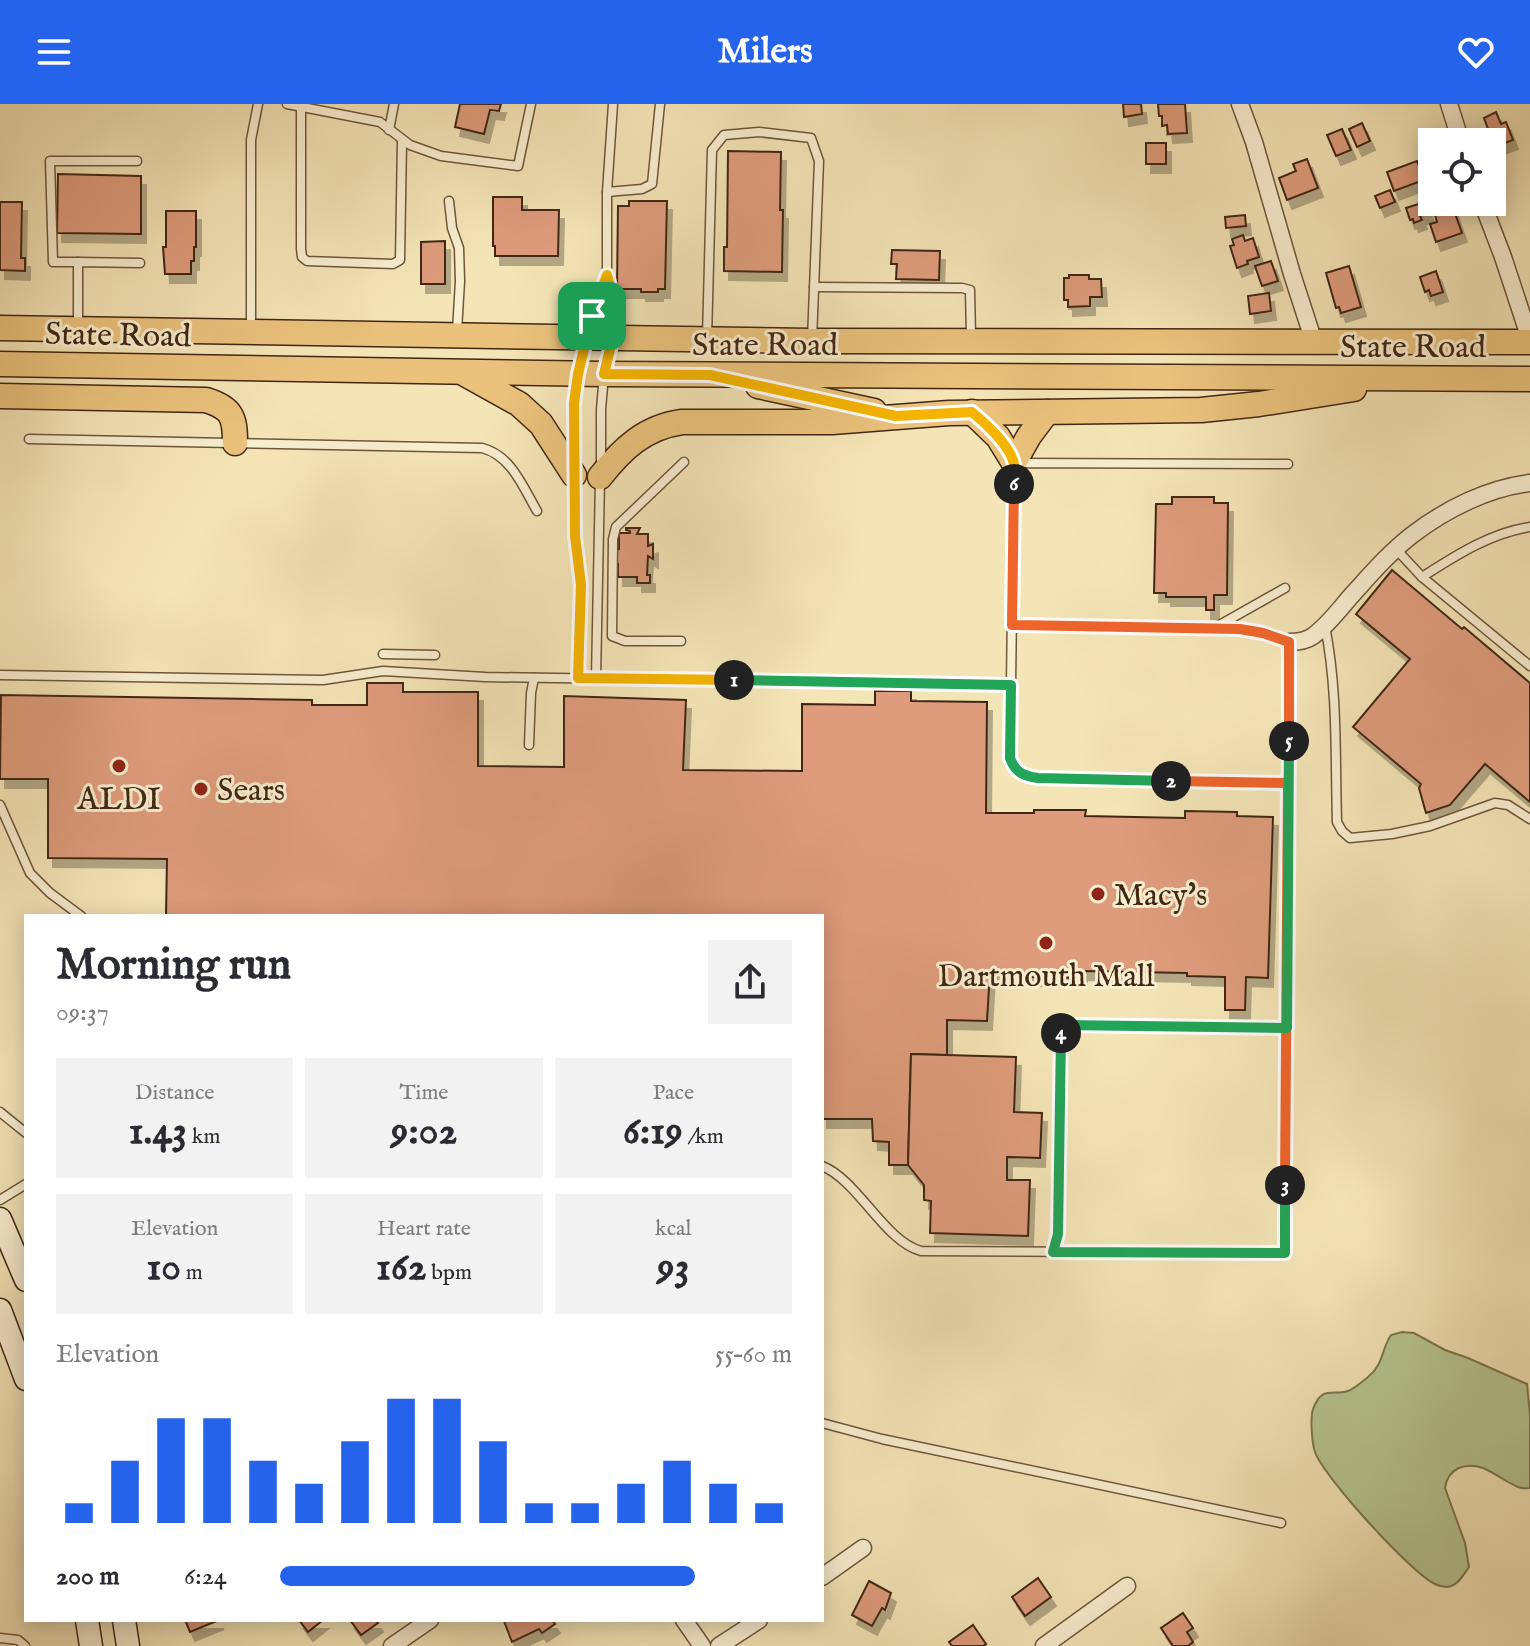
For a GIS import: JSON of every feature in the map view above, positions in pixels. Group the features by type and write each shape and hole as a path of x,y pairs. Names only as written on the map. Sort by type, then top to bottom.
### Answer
{"main road":[{"name":"State Road","path":"0,328 812,341 1530,341"},
{"name":"State Road","path":"0,364 578,374 1530,379"},
{"path":"463,372 519,404 541,424 574,475"},
{"path":"710,375 896,416"},
{"path":"600,477 630,444 668,424 694,421 832,422 972,412 1237,408 1419,378"},
{"path":"0,396 206,400 221,405 232,416 235,443"},
{"path":"972,412 998,437 1014,463 1047,412"},
{"path":"0,1219 24,1275"},
{"path":"0,1311 24,1374"},
{"path":"87,1622 91,1646"},
{"path":"124,1622 128,1646"}],"street":[{"path":"1240,104 1314,342"},
{"path":"1449,104 1457,128"},
{"path":"1487,216 1530,341"},
{"path":"1289,642 1310,638 1384,559 1415,533 1477,497 1530,483"},
{"path":"824,1576 863,1548"},
{"path":"1044,1646 1127,1586"},
{"path":"392,1646 427,1622"},
{"path":"685,1622 702,1646"},
{"path":"719,1646 756,1622"}],"lane":[{"path":"252,332 251,140 258,104"},
{"path":"287,104 380,122 410,145 441,156 518,166 531,104"},
{"path":"389,130 394,104"},
{"path":"596,678 601,410 604,374 618,316 607,275 607,192 613,104"},
{"path":"607,192 642,189 652,184 660,104"},
{"path":"301,107 301,249 302,257 307,261 393,264 400,260 402,140"},
{"path":"707,339 712,150 724,135 759,132 811,138 819,161 812,341"},
{"path":"137,161 50,161 53,262 140,263"},
{"path":"449,201 452,228 459,248 457,335"},
{"path":"78,262 78,330"},
{"path":"578,678 581,585 575,536 574,403 586,338 607,275"},
{"path":"814,287 970,290 971,341"},
{"path":"29,439 482,448 494,452 510,466 537,511"},
{"path":"681,641 625,641 612,636 613,539 616,527 684,462"},
{"path":"1288,464 1014,463 1010,758 1015,769 1028,777 1288,783"},
{"path":"1422,577 1487,540 1530,527"},
{"path":"1396,549 1422,577 1530,666"},
{"path":"1213,629 1285,588"},
{"path":"824,1167 839,1177 900,1240 914,1249 928,1252 1285,1253 1289,642 1253,630 1012,625"},
{"path":"1325,625 1335,701 1337,822 1342,831 1350,838 1392,834 1430,826 1495,803 1508,805 1530,819"},
{"path":"383,654 435,655"},
{"path":"0,675 323,680 383,671 534,678 1011,685"},
{"path":"529,745 534,678"},
{"path":"0,805 30,873 78,914"},
{"path":"1053,1252 1058,1234 1061,1025 1287,1028"},
{"path":"0,1112 24,1131"},
{"path":"0,1200 24,1185"},
{"path":"824,1424 882,1439 1281,1523"},
{"path":"0,1638 18,1640 25,1646"}],"green space":[{"path":"1414,1333 1445,1350 1527,1384 1530,1488 1518,1487 1476,1466 1464,1466 1454,1471 1445,1488 1465,1543 1469,1567 1457,1582 1447,1587 1436,1585 1408,1563 1369,1523 1322,1464 1313,1443 1312,1413 1320,1397 1348,1391 1361,1383 1377,1367 1391,1335"}],"building":[{"path":"460,104 501,104 499,111 490,110 484,134 455,127"},
{"path":"1123,104 1141,104 1142,114 1124,117"},
{"path":"1158,104 1185,104 1187,133 1168,134 1167,125 1162,126"},
{"path":"1496,112 1501,124 1506,122 1513,140 1506,143 1506,128 1488,128 1484,118"},
{"path":"1362,123 1370,141 1357,147 1349,129"},
{"path":"1342,129 1351,150 1336,156 1327,135"},
{"path":"1146,143 1166,143 1166,164 1146,164"},
{"path":"728,151 781,152 782,272 724,271"},
{"path":"1307,159 1318,188 1287,200 1279,178 1296,171 1293,164"},
{"path":"1417,161 1418,182 1394,191 1387,172"},
{"path":"58,174 141,176 141,234 57,233"},
{"path":"1390,190 1395,202 1380,208 1375,196"},
{"path":"493,197 522,197 522,210 559,210 558,256 495,256"},
{"path":"629,201 667,201 665,289 658,289 658,292 617,289 618,206 629,206"},
{"path":"0,202 22,202 21,258 25,258 25,271 0,270"},
{"path":"1418,204 1418,216 1422,220 1414,223 1413,219 1410,220 1406,208"},
{"path":"166,211 196,211 196,247 191,274 165,274 163,247 166,247"},
{"path":"1245,215 1246,226 1226,228 1225,217"},
{"path":"1435,216 1456,216 1462,233 1436,242 1430,224 1437,222"},
{"path":"1243,235 1245,241 1253,238 1259,257 1237,268 1230,246 1234,245 1232,239"},
{"path":"445,241 445,284 421,284 421,242"},
{"path":"892,250 940,251 939,280 896,279 897,264 891,264"},
{"path":"1271,261 1278,281 1262,286 1255,266"},
{"path":"1349,266 1361,307 1341,313 1339,307 1336,308 1326,273"},
{"path":"1436,271 1443,292 1431,296 1429,290 1425,292 1420,277"},
{"path":"1069,275 1089,275 1089,279 1101,279 1102,297 1090,297 1090,306 1068,307 1068,300 1064,300 1064,278 1069,278"},
{"path":"1269,293 1271,311 1250,314 1248,296"},
{"path":"1172,497 1214,497 1214,503 1228,503 1227,595 1214,595 1214,610 1206,610 1206,597 1166,597 1166,593 1154,593 1156,504 1172,504"},
{"path":"626,528 640,528 637,534 648,534 648,546 653,544 653,559 648,556 647,575 650,575 650,583 637,583 637,577 618,577 616,549 619,549 619,533 630,533"},
{"path":"1392,570 1530,683 1530,802 1485,764 1450,805 1426,813 1419,788 1421,784 1353,727 1410,659 1356,614"},
{"name":"Dartmouth Mall","path":"367,683 403,683 403,692 478,692 478,766 564,767 564,696 686,700 683,770 802,771 802,704 875,705 875,691 911,691 911,701 987,702 986,813 1086,810 1085,816 1185,818 1185,811 1237,812 1237,816 1273,817 1268,978 1246,977 1245,1010 1225,1010 1225,977 1187,976 1187,973 1082,971 1082,978 1031,977 1031,973 990,971 987,1021 947,1020 947,1055 911,1054 908,1165 889,1165 889,1142 873,1141 872,1119 824,1119 824,914 166,914 167,859 48,858 48,779 0,779 1,695 312,700 312,705 367,705"},
{"path":"911,1054 1016,1057 1014,1112 1042,1113 1040,1158 1007,1157 1007,1180 1030,1180 1028,1236 930,1233 931,1201 924,1200 924,1185 908,1165"},
{"path":"1038,1578 1051,1597 1025,1616 1012,1597"},
{"path":"869,1581 891,1593 885,1610 882,1608 872,1626 852,1615"},
{"path":"1183,1613 1193,1628 1187,1632 1193,1642 1188,1646 1173,1646 1161,1628"},
{"path":"186,1622 214,1622 190,1632"},
{"path":"300,1622 320,1622 308,1632"},
{"path":"351,1622 377,1622 378,1623 361,1635"},
{"path":"504,1622 555,1624 542,1633 539,1629 512,1642"},
{"path":"973,1625 986,1644 952,1646 949,1642"}],"place":[{"name":"ALDI","path":"119,766"},
{"name":"Sears","path":"201,789"},
{"name":"Macy's","path":"1098,894"},
{"name":"Dartmouth Mall","path":"1046,943"}],"route":[{"path":"592,316 574,403 575,536 581,585 578,678 1011,685 1010,758 1015,769 1028,777 1288,783 1285,1253 1053,1252 1058,1234 1061,1025 1287,1028 1289,642 1240,629 1012,625 1014,463 998,437 972,412 896,416 710,375 604,374 618,316 607,275 592,316"}]}
